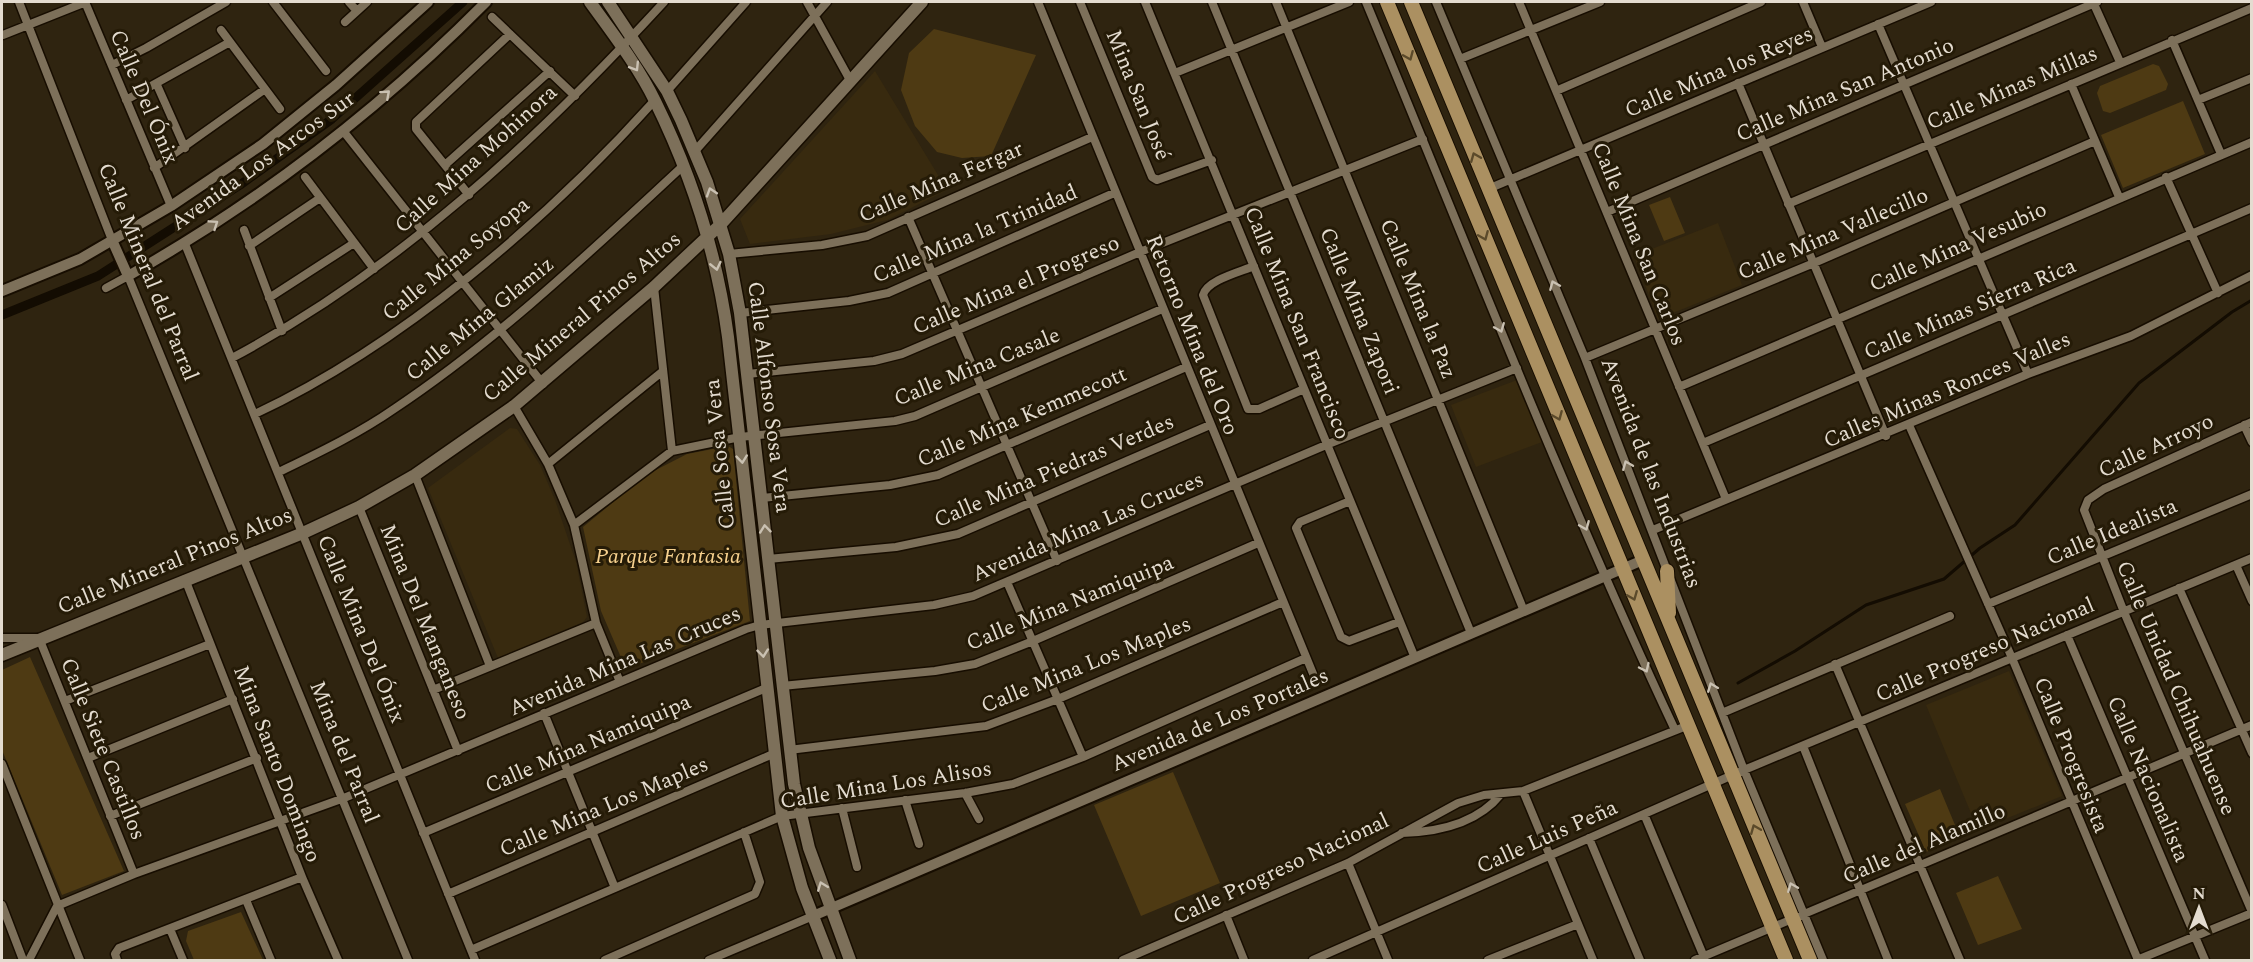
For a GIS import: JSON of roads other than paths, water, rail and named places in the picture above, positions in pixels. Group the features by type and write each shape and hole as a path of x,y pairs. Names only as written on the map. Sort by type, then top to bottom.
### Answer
{"main road":[{"name":"Calle Sosa Vera","path":"590,2 622,46 655,100 683,166 708,237 723,296 773,753 782,816 813,916 830,960"},
{"name":"Calle Alfonso Sosa Vera","path":"608,2 667,91 695,151 721,224 729,254 748,374 789,750 800,813 809,848 850,960"},
{"name":"Calle Mineral Pinos Altos","path":"2,655 39,638 303,533 359,507 414,475 514,406 543,384 708,237 922,2"},
{"path":"1387,2 1786,960"},
{"name":"Avenida de las Industrias","path":"1411,2 1670,624 1739,773 1797,916 1810,960"},
{"path":"1667,571 1670,624"}],"street":[{"name":"Calle Mineral del Parral","path":"18,2 114,244 245,557"},
{"path":"3,35 86,2"},
{"name":"Calle Del Ónix","path":"86,2 171,206"},
{"path":"112,65 203,17 226,2"},
{"path":"273,2 326,71"},
{"path":"349,2 357,11"},
{"path":"345,22 367,2"},
{"name":"Avenida Los Arcos Sur","path":"2,291 114,244 263,144 336,85 428,2"},
{"name":"Avenida Los Arcos Sur","path":"106,288 126,272 185,244 344,132 486,2"},
{"name":"Calle Mina Mohinora","path":"232,358 282,331 424,233 469,195 575,96 664,2"},
{"path":"667,91 746,2"},
{"path":"807,2 850,80"},
{"path":"695,151 827,2"},
{"name":"Retorno Mina del Oro","path":"1038,2 1114,193 1316,681"},
{"name":"Mina San José","path":"1080,2 1152,177 1157,180 1212,160"},
{"name":"Calle Mina San Francisco","path":"1145,2 1212,160 1326,445 1415,658"},
{"name":"Calle Mina Zapori","path":"1212,2 1472,633"},
{"name":"Calle Mina la Paz","path":"1276,2 1524,611"},
{"path":"1175,73 1349,2"},
{"path":"1366,2 1605,576 1675,730"},
{"name":"Avenida de las Industrias","path":"1436,2 1585,358 1653,530 1722,713 1739,773"},
{"name":"Calle Mina San Carlos","path":"1519,2 1726,500"},
{"path":"1460,59 1600,2"},
{"path":"1556,91 1761,2"},
{"path":"1803,2 1822,47"},
{"name":"Calle Mina los Reyes","path":"1488,189 1931,2"},
{"path":"2095,2 2120,62"},
{"name":"Calle Mina San Antonio","path":"1607,212 2095,2"},
{"name":"Calle Minas Millas","path":"1788,204 1930,142 2252,8"},
{"path":"492,17 575,96"},
{"path":"1878,24 2028,374"},
{"path":"221,30 280,109"},
{"path":"469,195 416,129 416,122 510,34"},
{"path":"2172,40 2222,154"},
{"path":"126,100 157,85 230,42"},
{"path":"445,165 550,71"},
{"path":"2198,100 2252,78"},
{"path":"1738,83 1886,436"},
{"path":"2071,84 2118,197"},
{"name":"Calle Del Ónix","path":"157,85 185,148"},
{"path":"154,168 265,89"},
{"name":"Calle Mina Soyopa","path":"255,414 342,368 462,281 576,184 655,100"},
{"path":"344,132 543,384"},
{"name":"Calle Mina Fergar","path":"729,254 822,245 856,238 1092,137"},
{"name":"Calle Mina el Progreso","path":"748,374 888,358 1140,252 1424,139"},
{"name":"Calle Mina Vallecillo","path":"1585,358 1814,263 2095,141"},
{"name":"Calle Mina Vesubio","path":"1679,387 2118,197 2252,142"},
{"name":"Calle Mina Glamiz","path":"279,472 393,410 460,362 559,281 683,166"},
{"path":"305,177 374,269"},
{"path":"2166,177 2218,293"},
{"name":"Calle Mina la Trinidad","path":"740,313 870,298 933,275 1114,193"},
{"path":"249,246 320,198"},
{"name":"Calle Minas Sierra Rica","path":"1703,443 2252,208"},
{"path":"908,217 1057,561"},
{"path":"243,230 282,331"},
{"path":"269,298 354,243"},
{"name":"Calle Mina Del Ónix","path":"185,244 475,960"},
{"path":"1254,266 1213,284 1204,291 1203,295 1248,409 1259,409 1304,389"},
{"name":"Calles Minas Ronces Valles","path":"1653,530 1886,436 2028,374 2131,336 2252,275"},
{"path":"654,287 672,451"},
{"name":"Calle Mina Casale","path":"574,525 672,451 740,437 895,421 937,408 1162,309"},
{"name":"Calle Mina Kemmecott","path":"761,498 914,481 962,466 1006,444 1186,368"},
{"name":"Avenida Mina Las Cruces","path":"57,906 134,874 344,798 760,625 934,605 973,596 1326,445 1517,368"},
{"path":"548,464 663,370"},
{"path":"514,406 548,464 574,525 596,623 620,682"},
{"path":"2248,423 2252,442"},
{"name":"Calle Arroyo","path":"2084,510 2088,500 2104,489 2248,423"},
{"name":"Calle Mina Piedras Verdes","path":"768,559 896,547 938,540 1032,503 1210,425"},
{"name":"Calle Progresista","path":"1909,425 2012,658 2138,960"},
{"path":"414,475 490,666"},
{"name":"Calle Idealista","path":"1988,604 2252,494"},
{"path":"1350,501 1300,522 1296,528 1341,637 1349,641 1399,622"},
{"name":"Mina Del Manganeso","path":"359,507 458,751"},
{"name":"Calle Unidad Chihuahuense","path":"2084,510 2124,612 2252,912"},
{"name":"Calle Mina Namiquipa","path":"782,686 935,671 975,664 1258,543"},
{"name":"Mina del Parral","path":"245,557 408,960"},
{"name":"Calle Progreso Nacional","path":"1739,773 2252,558"},
{"name":"Avenida de Los Portales","path":"813,916 1643,560"},
{"path":"2236,565 2252,601"},
{"name":"Mina Santo Domingo","path":"185,579 302,877 338,960"},
{"path":"1008,582 1083,757"},
{"path":"2179,588 2252,753"},
{"name":"Calle Mina Los Maples","path":"789,750 969,730 1004,721 1283,602"},
{"path":"1722,713 1950,616"},
{"path":"433,690 596,623"},
{"name":"Calle Nacionalista","path":"2067,635 2205,960"},
{"path":"2,638 39,638"},
{"name":"Calle Siete Castillos","path":"39,638 134,874"},
{"path":"65,701 210,644"},
{"name":"Calle Mina Los Alisos","path":"471,950 782,816 965,793 1013,784 1083,757 1306,658"},
{"path":"1835,664 1960,960"},
{"name":"Calle Mina Namiquipa","path":"423,833 766,688"},
{"path":"88,758 233,699"},
{"path":"544,713 615,888"},
{"name":"Calle Progreso Nacional","path":"1125,960 1348,863 1458,803 1471,798 1523,791 1689,724"},
{"name":"Calle del Alamillo","path":"1797,916 2252,725"},
{"path":"1803,746 1888,960"},
{"name":"Calle Mina Los Maples","path":"448,894 773,753"},
{"path":"110,816 257,758"},
{"path":"2,764 80,960"},
{"name":"Calle Luis Peña","path":"1313,960 1739,773"},
{"path":"1523,791 1593,960"},
{"path":"965,793 979,819"},
{"path":"1402,833 1435,831 1458,823 1485,809 1501,794"},
{"path":"905,800 919,844"},
{"path":"842,808 857,867"},
{"path":"1644,814 1699,959 1797,916"},
{"path":"605,960 755,894 760,882 744,832"},
{"path":"1589,838 1640,960"},
{"path":"1348,863 1388,960"},
{"path":"117,960 115,954 119,948 302,877"},
{"path":"246,900 271,960"},
{"path":"2,905 23,960"},
{"path":"29,960 57,906"},
{"path":"2138,960 2252,912"},
{"path":"1226,915 1244,960"},
{"path":"709,960 813,916"},
{"name":"Avenida de las Industrias","path":"1797,916 1823,960"},
{"path":"1488,960 1578,924"},
{"path":"170,929 183,960"}],"waterway":[{"path":"2,315 98,276 240,185 332,119 463,2"},
{"path":"1738,683 1795,651 1866,605 1944,579 1980,548 2015,525 2139,383 2232,312 2252,300"}],"park label":[{"name":"Parque Fantasia","path":"668,556"}]}
